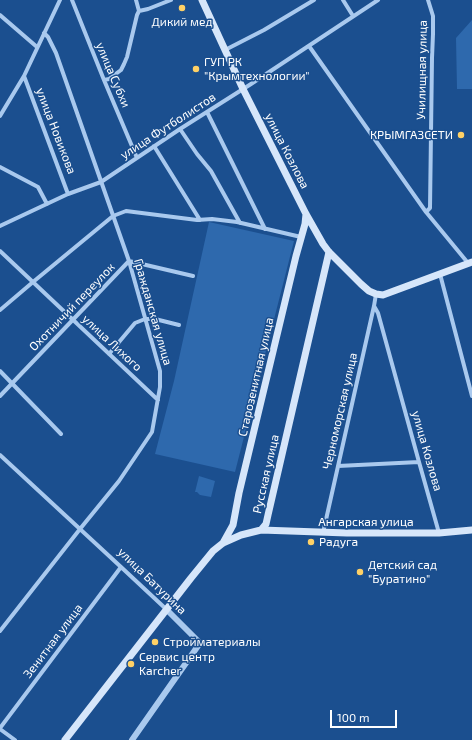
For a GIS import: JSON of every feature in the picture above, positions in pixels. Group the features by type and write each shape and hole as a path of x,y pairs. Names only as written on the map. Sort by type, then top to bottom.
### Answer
{"main road":[{"name":"улица Козлова","path":"202,0 243,89 306,214 319,236 329,252 361,284 376,294"},
{"name":"Старозенитная улица","path":"223,543 233,525 244,472 305,224 306,214"},
{"path":"301,237 310,233 319,236"},
{"name":"Русская улица","path":"65,740 166,609 213,551 223,543 241,535 261,530 266,524 329,252"},
{"path":"376,294 383,295 470,262"},
{"path":"266,524 272,531"},
{"path":"233,525 237,534 241,535"},
{"name":"Ангарская улица","path":"261,530 324,533 439,533 472,530"}],"street":[{"path":"0,116 24,76 60,0"},
{"name":"улица Субхи","path":"72,0 137,158"},
{"path":"104,80 121,70 127,57 139,10 136,0"},
{"path":"139,10 148,9 171,0"},
{"path":"225,50 264,30 314,0"},
{"path":"343,0 353,16"},
{"name":"улица Футболистов","path":"0,226 68,194 101,182 180,128 243,89 378,0"},
{"name":"Училищная улица","path":"426,212 430,208 433,34 433,16 428,0"},
{"path":"0,15 37,47"},
{"path":"0,24 5,19"},
{"name":"Гражданская улица","path":"0,631 118,482 152,432 158,400 160,370 129,261 56,53 48,37 44,33"},
{"path":"309,46 426,212 470,262"},
{"name":"улица Новикова","path":"24,76 68,194"},
{"path":"207,112 265,229"},
{"path":"180,128 197,154 211,171 240,223"},
{"path":"154,146 200,220"},
{"path":"0,167 38,187 47,204"},
{"path":"0,310 113,216 126,211 197,220 212,218 301,237"},
{"name":"улица Лихого","path":"0,251 158,400"},
{"name":"Охотничий переулок","path":"0,396 129,261 193,276"},
{"path":"440,274 470,383 472,396"},
{"name":"Черноморская улица","path":"324,533 376,294"},
{"name":"улица Козлова","path":"374,306 378,312 439,533"},
{"path":"109,354 135,323 145,319 155,319 179,325"},
{"path":"0,371 61,434"},
{"name":"улица Батурина","path":"0,455 122,566 200,643 132,740"},
{"path":"338,466 419,462"},
{"name":"Зенитная улица","path":"0,728 122,566"},
{"path":"0,728 15,740"}],"shaded area":[{"path":"472,20 472,89 457,89 456,38"},
{"path":"209,222 294,241 235,472 155,454 174,381"},
{"path":"199,476 215,481 211,497 200,495 195,492"}],"place":[{"name":"Дикий мед","path":"182,8"},
{"name":"ГУП РК \"Крымтехнологии\"","path":"196,69"},
{"name":"КРЫМГАЗСЕТИ","path":"461,135"},
{"name":"Радуга","path":"311,542"},
{"name":"Детский сад \"Буратино\"","path":"360,572"},
{"name":"Стройматериалы","path":"155,642"},
{"name":"Сервис центр Karcher","path":"131,664"}]}
